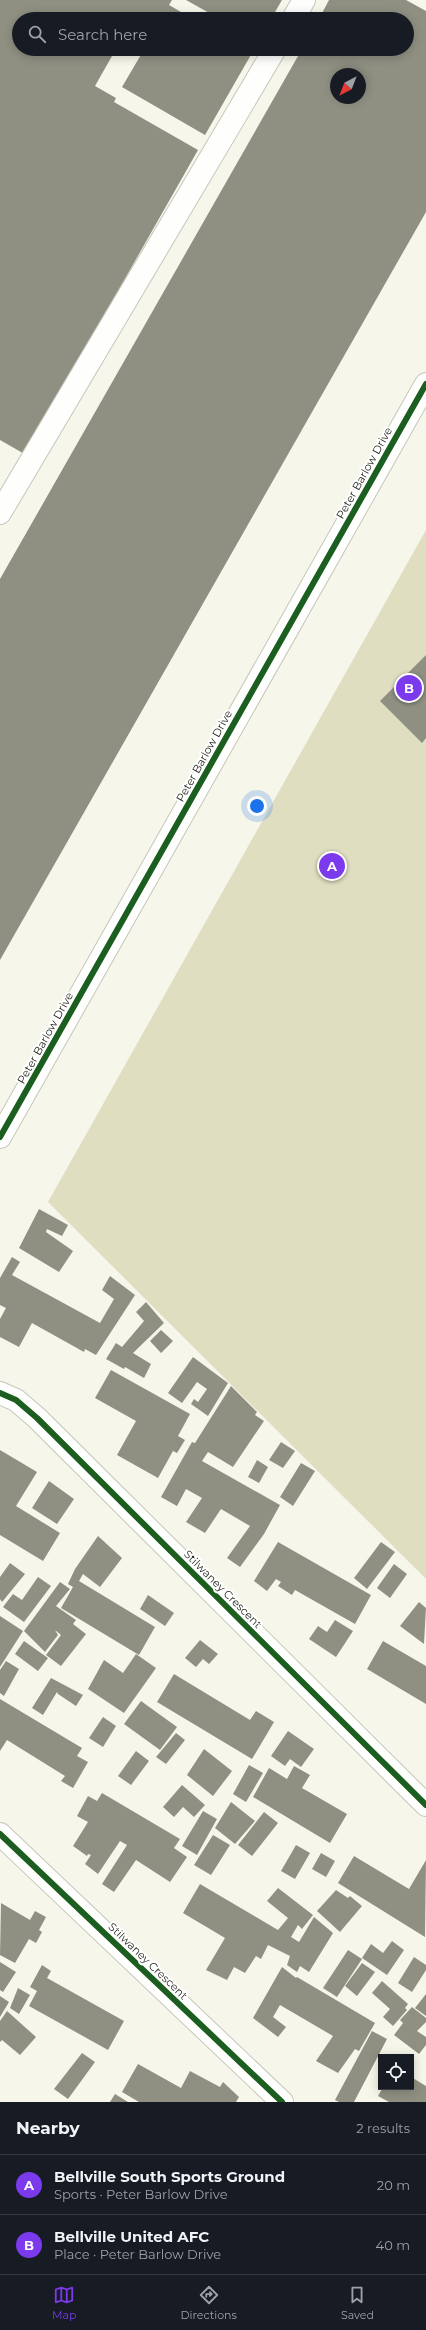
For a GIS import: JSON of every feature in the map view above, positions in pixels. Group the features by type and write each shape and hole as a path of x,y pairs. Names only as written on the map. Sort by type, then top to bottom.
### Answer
{"street":[{"path":"297,12 304,0"},
{"path":"0,513 271,56"},
{"name":"Peter Barlow Drive","path":"0,1137 426,384"},
{"name":"Stilwaney Crescent","path":"0,1393 16,1400 37,1418 426,1805"},
{"name":"Stilwaney Crescent","path":"0,1834 282,2102"}],"green space":[{"path":"426,530 426,1579 48,1202"}],"building":[{"path":"0,0 172,0 169,5 181,12 12,12 12,56 112,56 95,86 116,98 114,102 198,150 35,437 28,456 0,440"},
{"path":"186,0 282,0 275,12 207,12"},
{"path":"329,0 406,0 426,11 426,212 0,960 0,579 298,56 414,56 414,12 323,12"},
{"path":"140,56 250,56 205,135 122,87"},
{"path":"426,655 426,738 422,743 380,701"},
{"path":"39,1209 68,1225 62,1236 47,1229 46,1232 73,1251 59,1272 19,1248"},
{"path":"12,1257 20,1262 12,1275 100,1323 114,1299 102,1290 110,1276 135,1295 96,1355 85,1349 84,1352 32,1323 19,1347 0,1337 0,1319 6,1308 0,1305 0,1278"},
{"path":"146,1302 164,1323 133,1353 151,1364 144,1378 125,1367 124,1369 106,1359 116,1343 122,1347 144,1321 136,1312"},
{"path":"161,1330 173,1341 161,1353 150,1341"},
{"path":"193,1357 228,1383 208,1416 191,1404 194,1399 198,1402 207,1389 197,1382 182,1403 168,1393"},
{"path":"111,1370 190,1414 178,1436 185,1440 177,1453 173,1451 158,1478 117,1455 136,1421 95,1398"},
{"path":"231,1386 257,1412 255,1415 264,1421 233,1467 208,1452 202,1461 280,1505 264,1534 240,1567 227,1558 250,1526 221,1509 205,1533 186,1522 202,1498 186,1489 177,1506 161,1497 192,1442 195,1443"},
{"path":"281,1442 295,1451 283,1468 269,1460"},
{"path":"0,1450 37,1472 16,1506 60,1533 43,1561 0,1535"},
{"path":"257,1460 268,1467 259,1483 248,1477"},
{"path":"301,1463 315,1471 293,1506 280,1497"},
{"path":"49,1481 74,1499 57,1524 32,1508"},
{"path":"98,1536 122,1558 100,1587 83,1574 79,1581 155,1627 139,1655 61,1608 73,1587 68,1584 75,1569"},
{"path":"278,1542 371,1595 355,1624 295,1590 292,1595 278,1586 281,1582 276,1579 267,1591 254,1581"},
{"path":"381,1542 395,1552 367,1589 354,1578"},
{"path":"10,1563 25,1574 2,1602 0,1599 0,1577"},
{"path":"394,1564 407,1574 390,1598 377,1588"},
{"path":"38,1577 51,1586 24,1622 3,1607 13,1594 22,1600"},
{"path":"60,1582 70,1589 56,1606 76,1620 73,1624 86,1634 61,1666 46,1655 61,1635 55,1630 58,1635 45,1652 24,1631"},
{"path":"148,1595 174,1613 165,1626 140,1609"},
{"path":"419,1602 426,1608 424,1644 400,1626"},
{"path":"0,1616 23,1631 0,1667"},
{"path":"335,1620 353,1631 336,1657 309,1639 318,1626 327,1632"},
{"path":"200,1640 218,1654 209,1664 203,1659 196,1667 185,1658"},
{"path":"24,1641 48,1658 38,1671 15,1654"},
{"path":"383,1641 426,1666 426,1704 367,1669"},
{"path":"136,1654 156,1668 124,1713 88,1689 104,1660 123,1673"},
{"path":"6,1661 19,1669 4,1696 0,1693 0,1670"},
{"path":"174,1674 250,1720 256,1711 274,1722 252,1759 157,1702"},
{"path":"51,1678 83,1695 76,1706 57,1692 43,1715 32,1708"},
{"path":"0,1699 82,1748 77,1756 88,1762 73,1788 61,1781 65,1776 7,1740 0,1751"},
{"path":"141,1701 177,1727 160,1750 124,1724"},
{"path":"103,1717 116,1726 103,1747 89,1738"},
{"path":"288,1731 314,1749 301,1767 290,1759 285,1766 271,1756"},
{"path":"176,1733 185,1740 166,1764 156,1757"},
{"path":"204,1749 232,1771 213,1796 187,1775"},
{"path":"136,1751 149,1761 131,1785 118,1776"},
{"path":"249,1765 263,1773 246,1802 233,1794"},
{"path":"294,1766 310,1775 302,1788 347,1814 330,1843 253,1797 269,1768 287,1779"},
{"path":"182,1785 205,1805 194,1817 183,1807 174,1817 163,1807"},
{"path":"102,1793 180,1839 174,1848 187,1857 170,1882 136,1860 114,1892 102,1884 127,1845 120,1841 98,1874 85,1864 91,1855 88,1854 87,1856 73,1846 88,1822 77,1816 88,1796 97,1801"},
{"path":"231,1802 255,1821 235,1844 215,1828"},
{"path":"203,1811 217,1819 197,1855 182,1846"},
{"path":"264,1812 278,1823 252,1856 238,1845"},
{"path":"213,1835 230,1845 211,1875 194,1865"},
{"path":"296,1845 310,1853 295,1879 281,1871"},
{"path":"321,1853 335,1861 326,1877 312,1869"},
{"path":"354,1856 409,1889 426,1860 425,1937 338,1883"},
{"path":"200,1884 278,1930 288,1918 267,1901 278,1888 313,1915 302,1929 298,1925 291,1937 299,1942 314,1917 333,1933 309,1972 300,1966 297,1972 287,1965 290,1956 268,1945 261,1959 256,1956 245,1973 234,1967 227,1980 206,1970 225,1938 183,1913"},
{"path":"336,1890 348,1898 350,1896 362,1906 340,1932 317,1911"},
{"path":"1,1903 30,1920 35,1911 46,1917 39,1930 42,1932 36,1943 29,1939 15,1963 0,1955"},
{"path":"392,1941 404,1950 387,1975 362,1958 371,1944 383,1953"},
{"path":"348,1950 362,1959 337,1997 323,1988"},
{"path":"414,1957 426,1965 426,1970 412,1992 398,1983"},
{"path":"0,1962 16,1972 3,1992 0,1990"},
{"path":"362,1963 375,1972 357,1996 345,1986"},
{"path":"42,1965 51,1971 47,1978 124,2021 108,2050 29,2006 37,1991 30,1987"},
{"path":"282,1967 296,1978 297,1977 375,2023 359,2051 355,2049 338,2073 316,2061 333,2036 280,2005 273,2017 286,2027 278,2037 253,2018"},
{"path":"382,1981 408,2004 405,2008 407,2010 393,2026 383,2017 390,2009 372,1993"},
{"path":"18,1988 30,1995 19,2014 10,2008"},
{"path":"426,1994 426,2016 415,2008"},
{"path":"0,1996 9,2002 0,2017"},
{"path":"412,2007 426,2018 426,2022 417,2031 426,2037 426,2045 419,2054 394,2035 403,2023 400,2020"},
{"path":"7,2011 36,2037 20,2055 2,2040 0,2042 0,2021"},
{"path":"372,2031 387,2039 354,2102 339,2102 335,2100"},
{"path":"82,2053 95,2062 68,2099 54,2089"},
{"path":"138,2064 181,2088 190,2071 220,2087 223,2082 239,2097 236,2102 139,2102 122,2092"},
{"path":"414,2079 426,2086 426,2102 389,2102 378,2096 381,2090 414,2090"},
{"path":"115,2094 128,2102 110,2102"}],"cycle path":[{"path":"0,1137 426,384"},
{"path":"0,1393 16,1400 37,1418 426,1805"},
{"path":"0,1834 282,2102"}],"place":[{"name":"Bellville United AFC","path":"409,688"},
{"name":"Bellville South Sports Ground","path":"332,866"}]}
